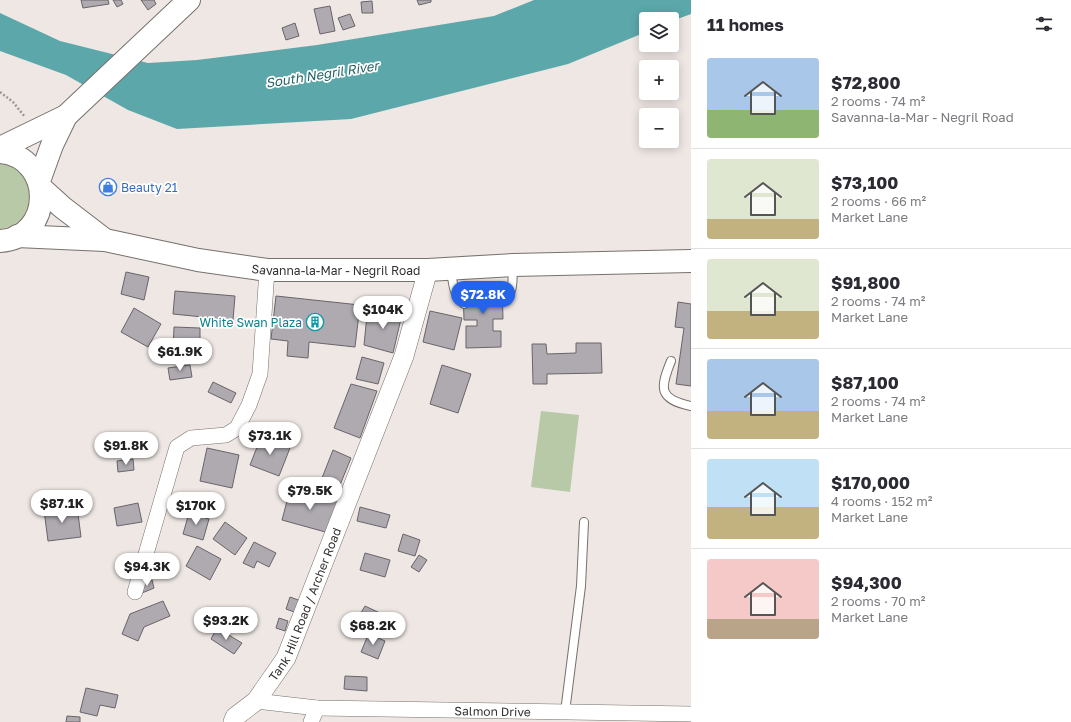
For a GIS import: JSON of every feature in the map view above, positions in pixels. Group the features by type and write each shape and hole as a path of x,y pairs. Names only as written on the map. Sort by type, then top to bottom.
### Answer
{"main road":[{"path":"0,148 66,116 189,0"},
{"path":"9,238 27,230 39,211 42,200 40,184 52,145 66,116"},
{"name":"Savanna-la-Mar - Negril Road","path":"0,152 8,152 21,158 32,168 40,184 62,207 105,240"},
{"name":"Savanna-la-Mar - Negril Road","path":"9,238 105,240 198,260 267,270 428,270 513,265 691,261"}],"street":[{"path":"135,592 177,447 191,438 226,435 237,428 249,405 260,374 267,270"},
{"name":"Tank Hill Road / Archer Road","path":"233,722 235,717 256,701 286,658 404,356 428,270"},
{"name":"Salmon Drive","path":"256,701 317,708 691,714"},
{"path":"311,722 317,708"}],"lane":[{"path":"502,302 511,294 513,265"},
{"path":"451,269 455,293 458,299 464,304"},
{"path":"672,361 664,379 663,386 668,396 679,403 691,406"},
{"path":"565,712 581,586 584,522"}],"path":[{"path":"0,92 13,102 25,117 32,133"}],"green space":[{"path":"0,161 18,167 31,187 28,210 21,220 12,226 0,229"},
{"path":"541,411 579,415 570,492 531,487"}],"water":[{"name":"South Negril River","path":"534,0 691,0 691,14 679,18 679,12 639,12 639,35 568,64 351,119 177,129 128,110 66,75 0,51 0,13 60,41 148,63 197,60 317,45 494,16"}],"building":[{"path":"81,0 108,0 109,4 83,8"},
{"path":"113,0 121,0 123,4 117,7"},
{"path":"141,0 154,0 156,4 148,10"},
{"path":"417,0 431,0 431,2 419,5"},
{"path":"372,1 373,13 362,13 361,2"},
{"path":"330,6 335,31 320,34 314,9"},
{"path":"350,14 355,26 343,30 338,18"},
{"path":"295,23 299,36 286,40 282,28"},
{"path":"126,272 149,277 144,300 121,294"},
{"path":"502,285 503,319 493,319 493,331 501,331 501,347 466,348 466,326 477,326 477,320 464,320 463,287"},
{"path":"175,291 235,296 233,320 173,314"},
{"name":"White Swan Plaza","path":"276,296 360,305 355,347 309,342 308,358 287,356 288,341 271,339"},
{"path":"678,302 691,304 691,386 676,384 684,328 675,327"},
{"path":"134,308 161,324 148,347 121,332"},
{"path":"403,310 393,353 364,345 367,315"},
{"path":"430,311 462,318 454,350 423,342"},
{"path":"174,327 200,328 200,351 173,350"},
{"path":"576,343 601,343 602,373 547,374 547,384 533,384 532,344 546,344 547,354 576,353"},
{"path":"362,357 384,363 378,384 356,379"},
{"path":"190,365 192,377 170,380 168,368"},
{"path":"442,365 471,374 458,413 430,404"},
{"path":"213,382 236,393 231,403 208,392"},
{"path":"351,384 377,391 360,438 334,428"},
{"path":"261,437 290,448 279,476 250,465"},
{"path":"207,448 239,455 232,488 200,481"},
{"path":"333,450 351,458 340,485 322,478"},
{"path":"133,459 134,470 118,472 117,461"},
{"path":"290,490 337,502 329,533 282,520"},
{"path":"138,503 142,522 117,526 114,508"},
{"path":"77,506 81,537 48,541 44,510"},
{"path":"360,507 390,515 386,528 357,521"},
{"path":"189,513 209,519 203,540 183,534"},
{"path":"225,522 247,538 235,555 213,539"},
{"path":"403,534 420,540 415,556 398,551"},
{"path":"254,542 276,553 269,567 257,561 254,568 243,563"},
{"path":"197,546 221,559 210,580 186,566"},
{"path":"365,553 390,560 385,577 360,570"},
{"path":"419,555 427,560 419,572 411,567"},
{"path":"152,580 154,588 142,593 139,586"},
{"path":"290,597 301,601 297,613 286,609"},
{"path":"163,601 170,616 144,627 138,641 122,634 130,614"},
{"path":"365,606 382,614 372,635 360,630 365,619 359,616"},
{"path":"279,618 288,621 285,631 276,628"},
{"path":"217,628 242,643 234,654 211,639"},
{"path":"368,635 372,635 385,641 378,659 361,652"},
{"path":"345,676 367,677 367,691 344,689"},
{"path":"86,688 118,695 115,708 100,705 97,716 80,712"},
{"path":"67,716 80,717 80,722 66,722"}],"place":[{"name":"Beauty 21","path":"108,187"},
{"name":"White Swan Plaza","path":"315,322"}]}
